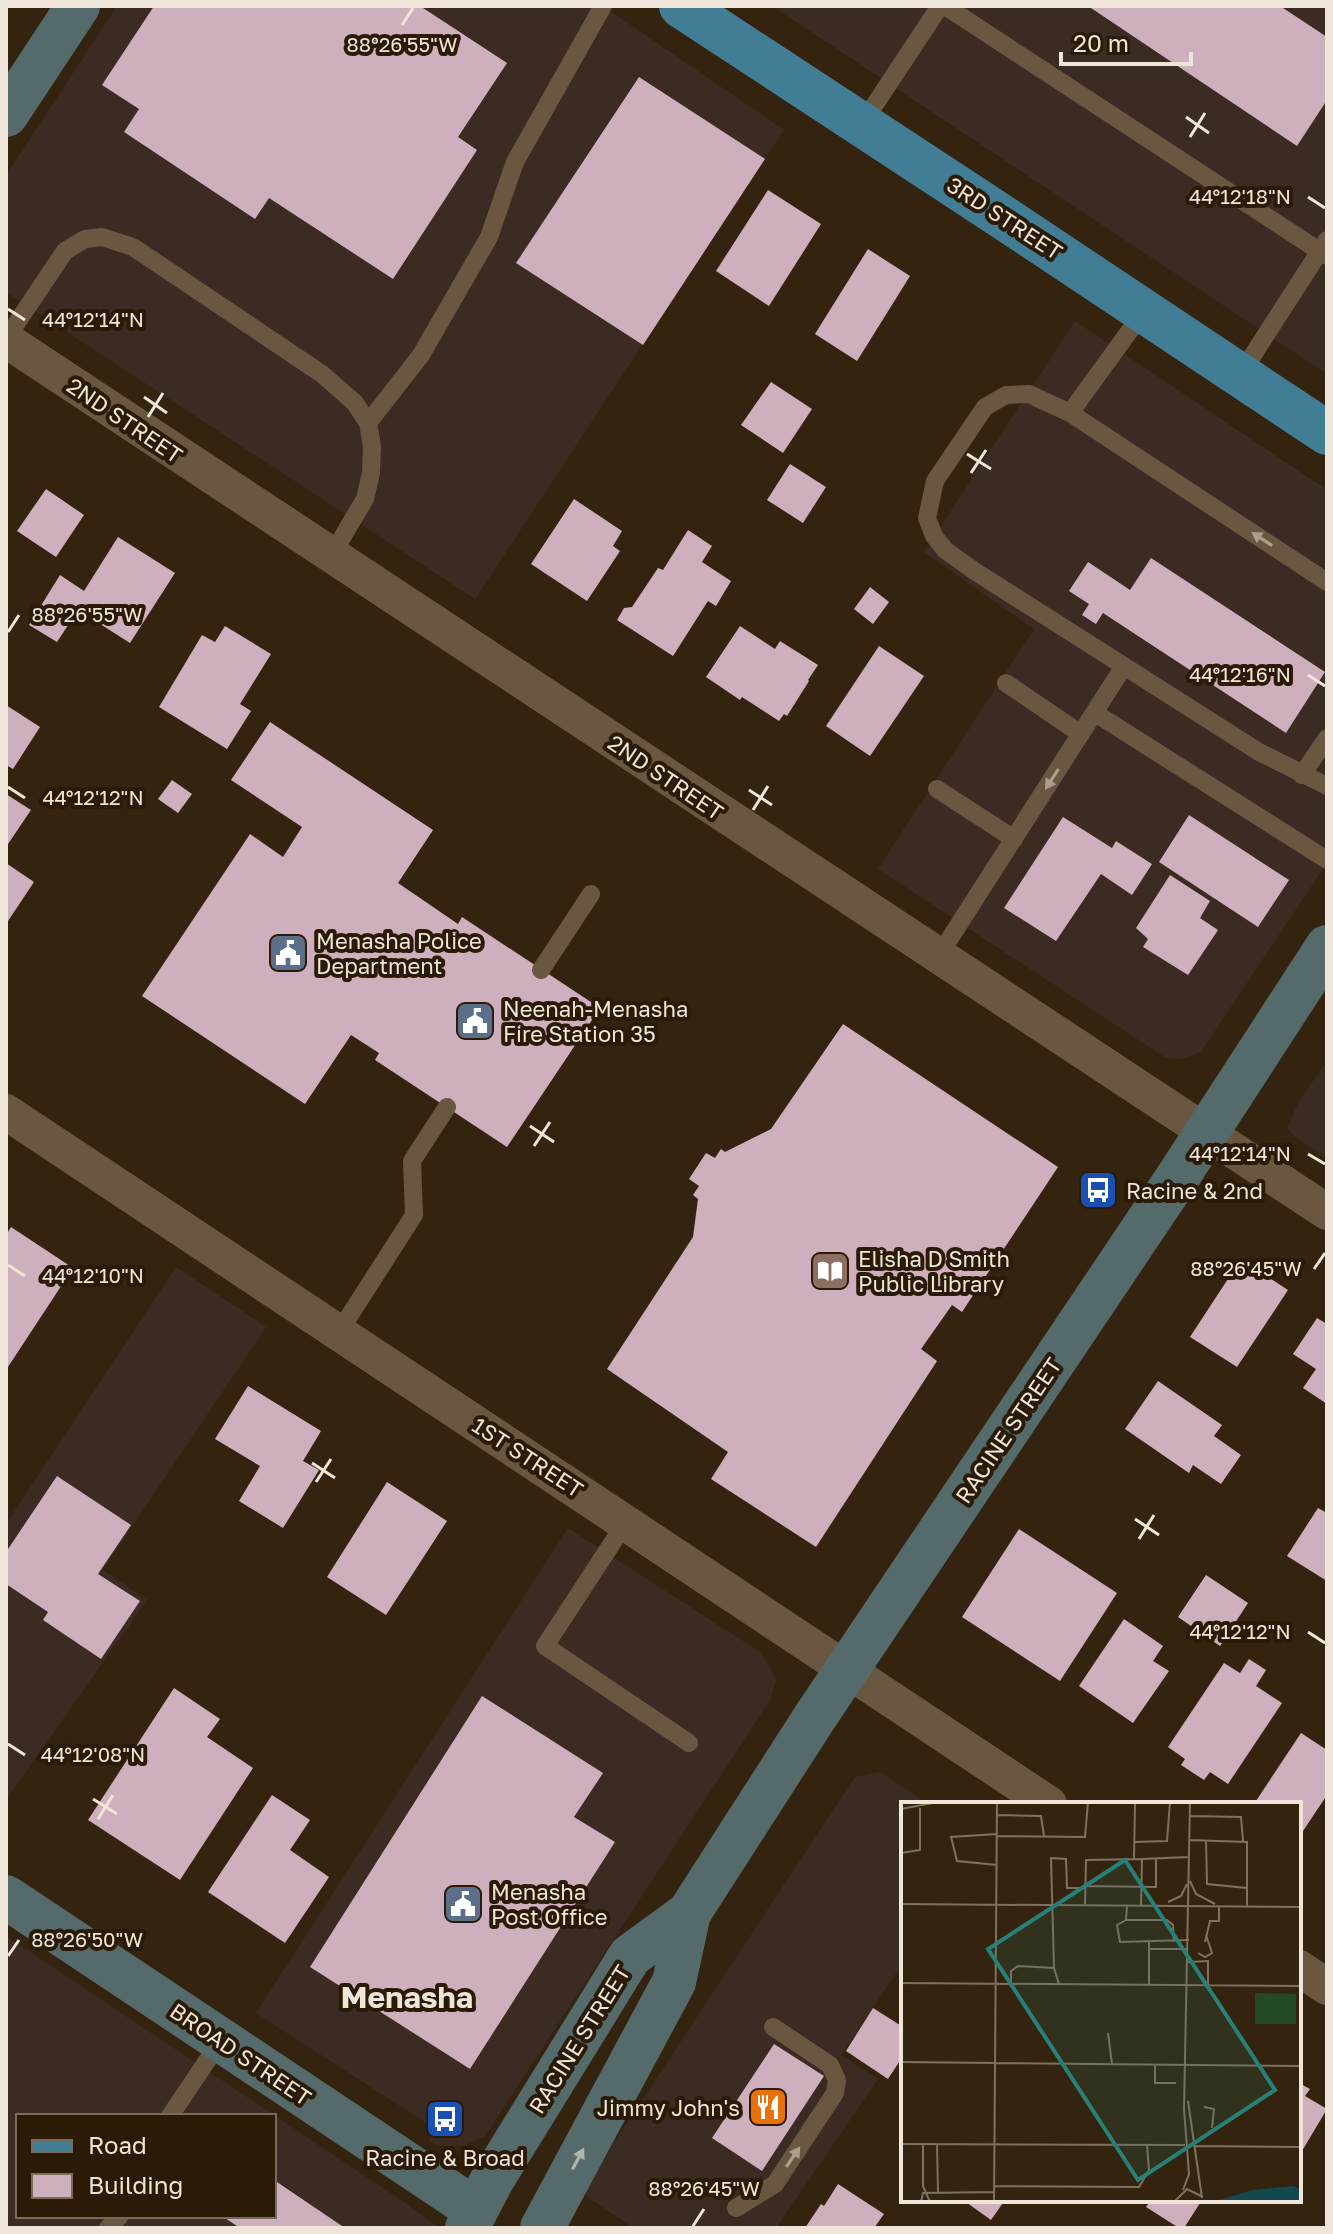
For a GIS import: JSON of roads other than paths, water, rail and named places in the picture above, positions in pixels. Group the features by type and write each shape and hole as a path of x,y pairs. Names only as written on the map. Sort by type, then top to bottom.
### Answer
{"main road":[{"path":"6,115 78,6"},
{"name":"3RD STREET","path":"681,6 1327,433"},
{"name":"RACINE STREET","path":"542,2228 674,1982 689,1913 846,1670 1321,968"},
{"name":"BROAD STREET","path":"6,1897 221,2040 472,2219"},
{"name":"RACINE STREET","path":"472,2219 492,2180 630,1956 689,1913"}],"street":[{"name":"2ND STREET","path":"6,340 1327,1212"},
{"name":"1ST STREET","path":"6,1112 1046,1802"},
{"path":"1301,1969 1327,1987"}],"lane":[{"path":"368,423 421,355 489,237 515,162 603,6"},
{"path":"862,124 935,8 1325,249 1240,375"},
{"path":"6,340 65,251 85,239 102,237 133,247 322,374 355,403 368,423 372,446 371,473 365,499 331,556"},
{"path":"1070,413 1144,311"},
{"path":"1327,582 1070,413 1029,394 1006,395 985,407 935,481 927,518 934,536 945,550 976,572 1259,752 1327,786"},
{"path":"938,957 1124,666"},
{"path":"1006,683 1081,734"},
{"path":"1095,713 1327,860"},
{"path":"1302,775 1327,738"},
{"path":"937,789 1014,839"},
{"path":"541,970 591,894"},
{"path":"339,1332 414,1215 412,1161 447,1107"},
{"path":"626,1522 545,1646 689,1743"},
{"path":"736,2208 775,2184 835,2093 837,2080 830,2065 773,2027"},
{"path":"171,2114 221,2040"}],"place":[{"name":"Menasha Police Department","path":"288,953"},
{"name":"Neenah-Menasha Fire Station 35","path":"475,1021"},
{"name":"Racine & 2nd","path":"1098,1190"},
{"name":"Elisha D Smith Public Library","path":"830,1271"},
{"name":"Menasha Post Office","path":"463,1904"},
{"name":"Jimmy John's","path":"768,2107"},
{"name":"Racine & Broad","path":"445,2119"}],"district":[{"name":"Menasha","path":"407,1997"}]}
